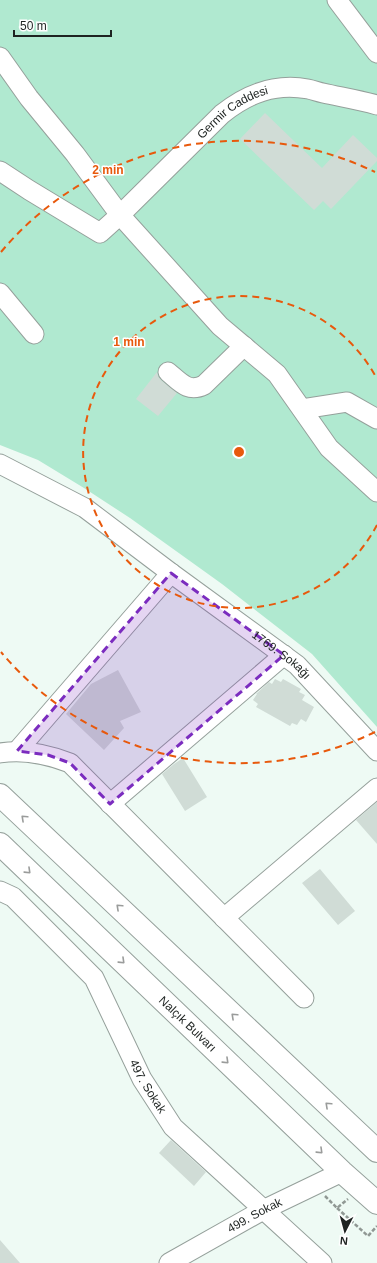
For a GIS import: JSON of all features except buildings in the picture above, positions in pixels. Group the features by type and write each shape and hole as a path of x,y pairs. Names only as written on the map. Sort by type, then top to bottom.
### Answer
{"highway":[{"path":"0,795 377,1151"},
{"name":"Nalçık Bulvarı","path":"0,844 342,1172 377,1203"}],"street":[{"path":"338,0 377,53"},
{"path":"2,64 74,154 120,215 220,326 276,374 329,448 377,492"},
{"name":"Germir Caddesi","path":"0,171 100,233 222,114 233,105 256,92 282,87 296,87 377,105"},
{"path":"0,293 34,334"},
{"path":"168,372 184,386 199,388 204,385 244,346"},
{"path":"302,409 347,402 377,419"},
{"name":"1769. Sokağı","path":"0,464 86,508 284,655 297,665 377,751"},
{"path":"8,752 172,573"},
{"path":"110,804 284,655"},
{"path":"8,752 36,752 70,763 304,998"},
{"path":"224,918 377,788"},
{"name":"497. Sokak","path":"0,891 13,897 94,978 142,1079 174,1127 322,1263"},
{"name":"499. Sokak","path":"169,1263 263,1210 342,1172"}],"path":[{"path":"314,1186 368,1236 377,1226"},
{"path":"337,1208 361,1189"}],"highlighted area":[{"path":"171,573 284,655 110,804 70,763 48,755 17,751"}],"green space":[{"path":"0,0 377,0 377,727 312,654 222,584 130,518 84,488 38,460 0,445"}]}
